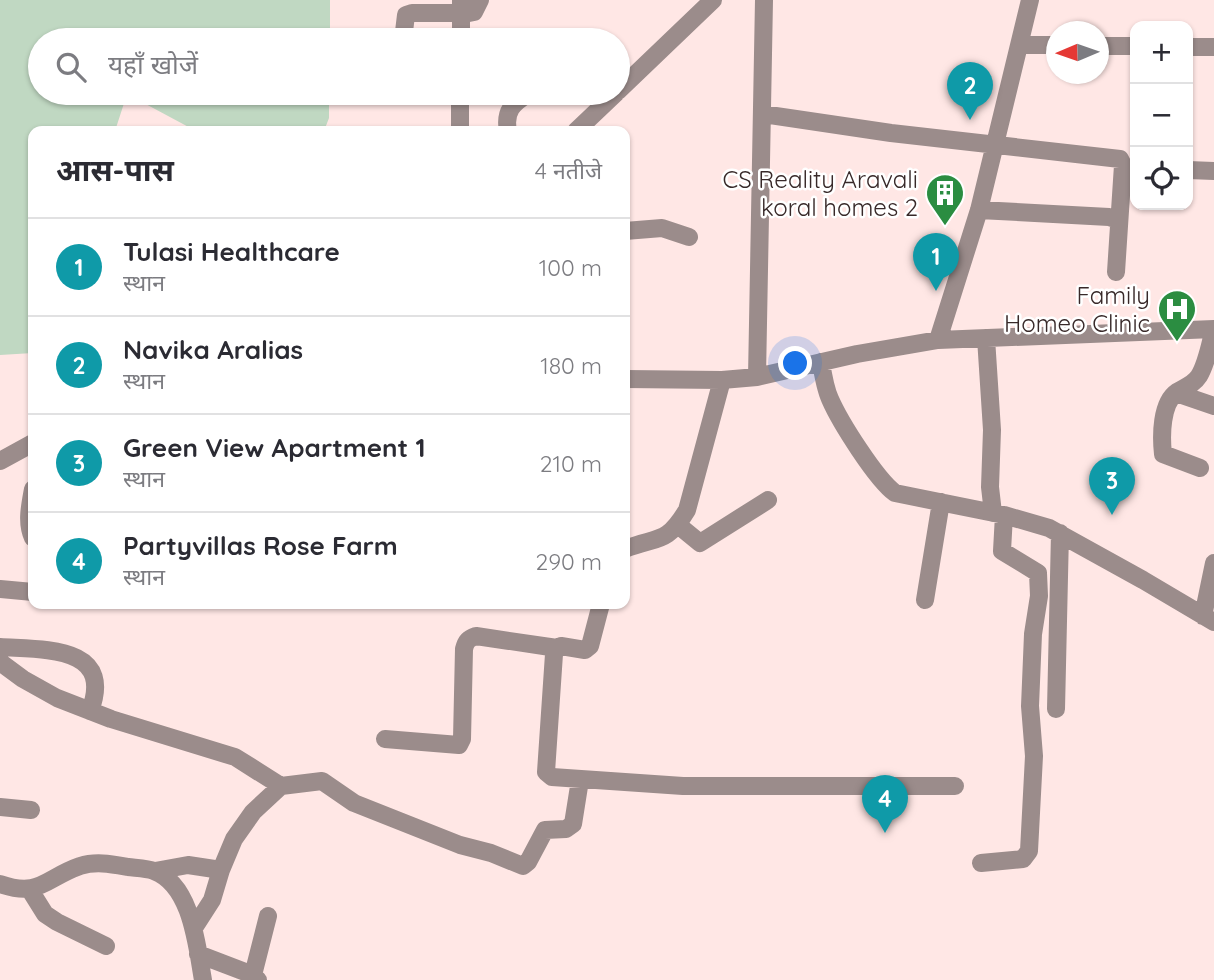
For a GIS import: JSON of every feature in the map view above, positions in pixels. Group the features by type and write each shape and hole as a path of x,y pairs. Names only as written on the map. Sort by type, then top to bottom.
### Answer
{"street":[{"path":"404,28 405,15 461,7 474,12 480,0"},
{"path":"630,80 713,0"},
{"path":"757,377 764,0"},
{"path":"938,340 979,210 1030,0"},
{"path":"461,7 461,28"},
{"path":"1021,44 1046,45"},
{"path":"1109,46 1130,46"},
{"path":"1193,47 1214,47"},
{"path":"460,105 460,126"},
{"path":"507,126 508,111 513,105"},
{"path":"581,126 603,105"},
{"path":"762,114 891,133 1120,159 1123,165 1116,272"},
{"path":"1193,170 1214,171"},
{"path":"979,210 1109,217 1118,220"},
{"path":"630,231 662,228 688,237"},
{"path":"630,379 722,380 757,377 938,340 1214,329 1203,369 1197,379 1176,393 1167,406 1163,454 1200,468"},
{"path":"981,863 1023,859 1029,851 1034,756 1030,706 1033,635 1040,584 1038,573 1002,551 999,514 990,487 992,430 986,338"},
{"path":"821,362 827,390 835,408 883,481 895,493 1036,523 1060,533 1208,619 1214,563"},
{"path":"630,548 653,542 669,534 687,510 722,380"},
{"path":"1176,393 1214,406"},
{"path":"0,461 28,446"},
{"path":"678,525 700,543 768,500"},
{"path":"925,600 941,502"},
{"path":"1056,709 1060,533"},
{"path":"0,589 28,592"},
{"path":"385,739 454,746 461,743 464,649 470,638 476,636 585,650 590,646 599,609"},
{"path":"0,648 52,650 68,653 79,660 90,668 94,679 95,696 90,711"},
{"path":"557,648 552,663 546,772 552,777 683,786 955,786"},
{"path":"0,662 38,688 90,711 235,757 281,786"},
{"path":"194,928 212,900 234,839 253,811 281,786 322,781 354,803 460,845 491,853 523,866 528,862 545,830 566,829 573,824 580,780"},
{"path":"0,807 31,810"},
{"path":"0,884 30,890 91,863 155,871 188,865 221,870"},
{"path":"155,871 170,881 181,897 194,928 203,980"},
{"path":"30,890 45,914 106,946"},
{"path":"198,954 256,978 268,916"}],"green space":[{"path":"0,0 330,0 330,28 28,28 28,105 123,105 117,126 28,126 28,353 0,355"},
{"path":"148,105 329,105 326,126 187,126"}],"place":[{"name":"Navika Aralias","path":"970,120"},
{"name":"CS Reality Aravali koral homes 2","path":"945,227"},
{"name":"Tulasi Healthcare","path":"936,291"},
{"name":"Family Homeo Clinic","path":"1177,343"},
{"name":"Green View Apartment 1","path":"1112,515"},
{"name":"Partyvillas Rose Farm","path":"885,833"}]}
